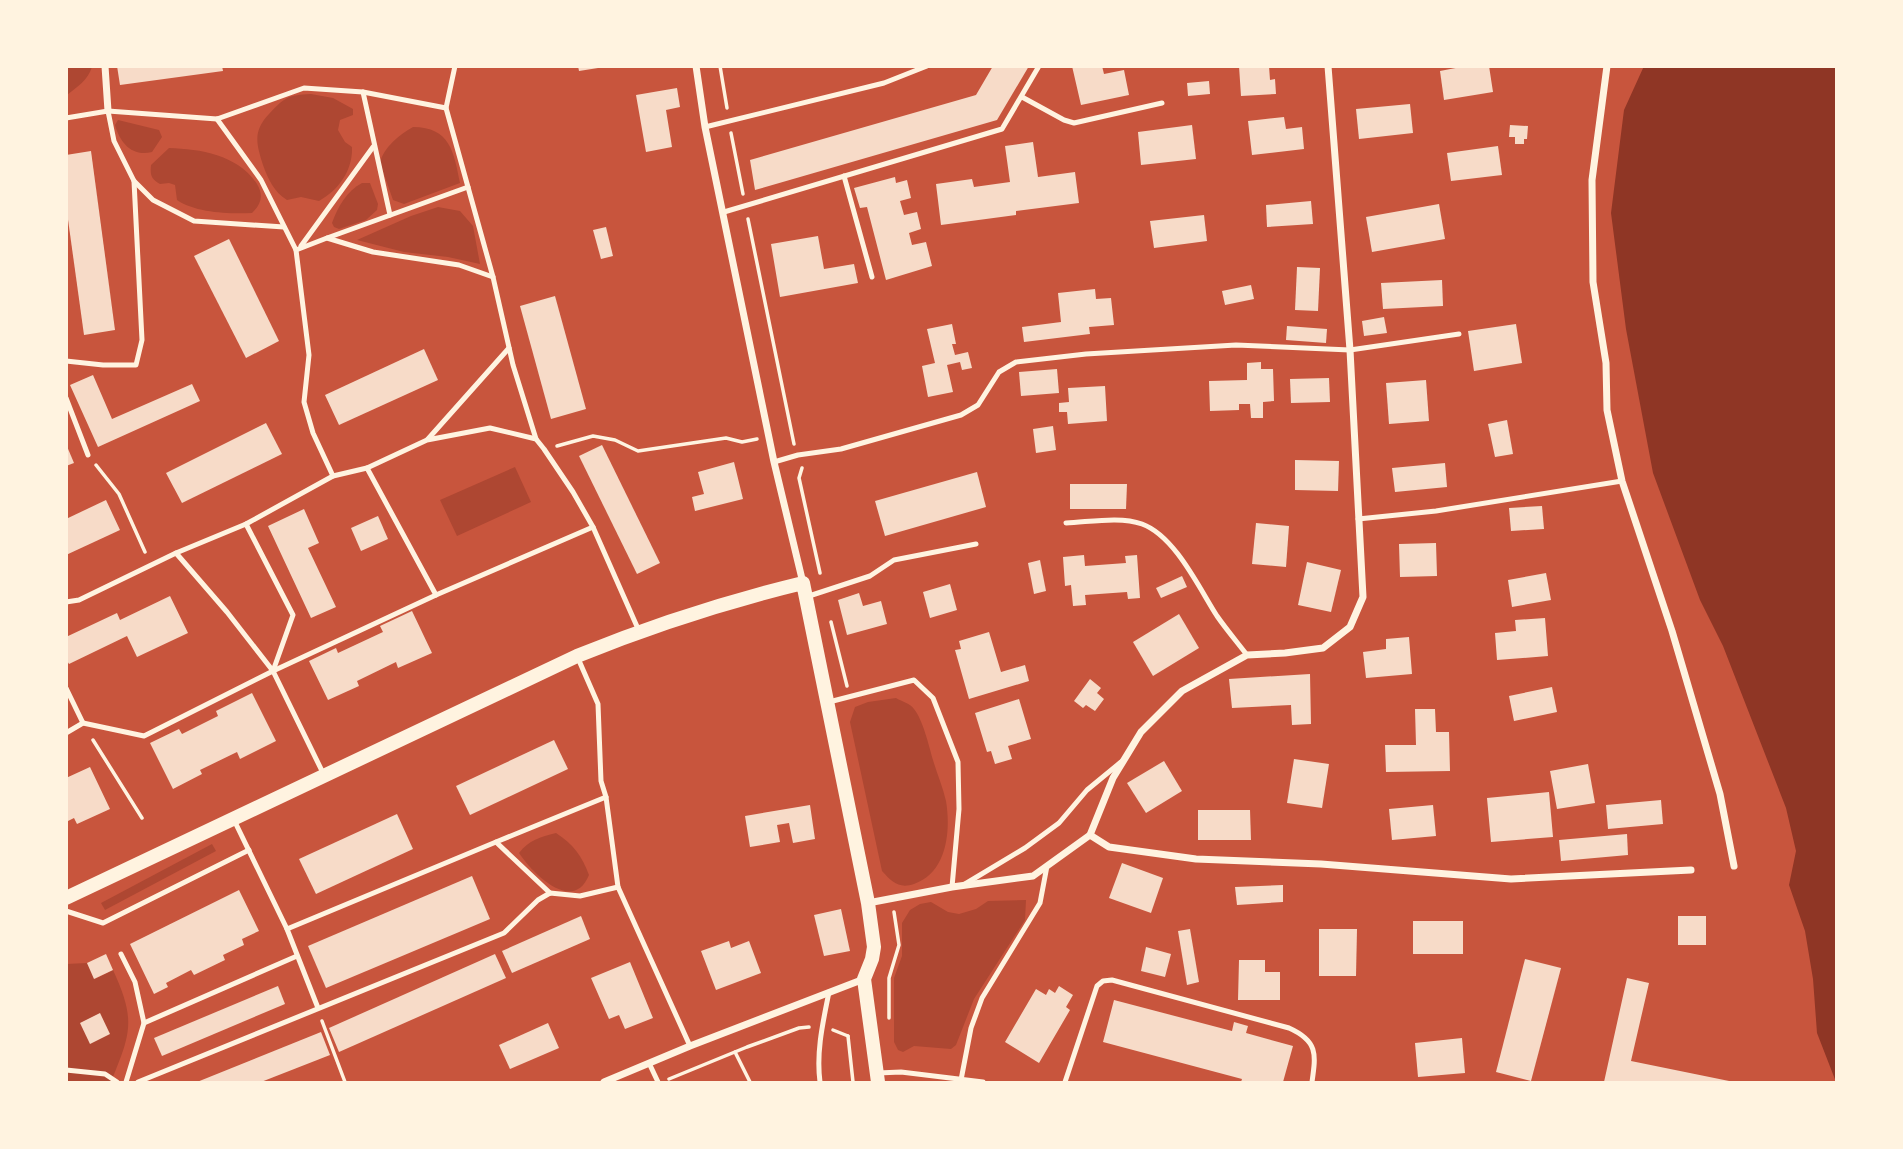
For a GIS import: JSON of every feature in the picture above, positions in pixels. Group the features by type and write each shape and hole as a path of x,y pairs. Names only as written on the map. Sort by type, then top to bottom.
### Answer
{"main road":[{"path":"66,898 577,656 639,631 736,599 805,590 869,903 874,947 864,979 877,1078"}],"street":[{"path":"105,66 108,111"},
{"path":"696,66 705,127 769,438 805,590"},
{"path":"869,903 962,885 1033,876 1090,835 1113,778 1141,732 1182,691 1247,655 1323,648 1350,627 1363,597 1349,350 1328,66"},
{"path":"1607,66 1592,180 1593,282 1606,363 1607,410 1622,481 1672,631 1720,794 1734,866"},
{"path":"1090,835 1109,846 1196,859 1321,864 1511,879 1691,870"},
{"path":"604,1083 690,1046 864,979"}],"lane":[{"path":"455,66 446,108 493,277 509,348 536,439 573,492 593,527 639,631"},
{"path":"705,127 884,83 927,66"},
{"path":"724,212 1002,129 1039,66"},
{"path":"66,118 108,111 217,119 304,88 363,92 446,108"},
{"path":"363,92 390,215"},
{"path":"1022,97 1064,120 1074,122 1162,103"},
{"path":"108,111 114,141 134,181 153,200 194,221 284,227"},
{"path":"217,119 261,180 298,249 309,355 304,402 313,433 333,476"},
{"path":"298,249 373,147"},
{"path":"844,176 872,277"},
{"path":"66,361 136,365 142,340 134,181"},
{"path":"298,249 468,187"},
{"path":"327,238 373,252 459,265 493,277"},
{"path":"775,462 798,455 841,449 961,415 978,405 999,372 1016,362 1086,354 1236,345 1349,350 1459,334"},
{"path":"427,440 509,348"},
{"path":"66,398 88,455"},
{"path":"66,602 79,600 176,553 246,524 333,476 368,468 427,440 490,428 536,439"},
{"path":"368,468 436,595"},
{"path":"1358,519 1436,511 1622,481"},
{"path":"1066,523 1128,521 1144,525 1162,537 1193,575 1218,617 1247,655"},
{"path":"246,524 293,615 274,671"},
{"path":"66,733 83,723 145,736 274,671 436,595 593,527"},
{"path":"805,590 824,591 870,576 894,560 976,544"},
{"path":"176,553 228,612 274,671 324,776"},
{"path":"577,656 598,704 601,781 606,797 618,887 690,1046"},
{"path":"828,702 914,680 933,698 958,762 959,809 952,887"},
{"path":"66,688 83,723"},
{"path":"962,885 1026,848 1059,823 1087,790 1124,760"},
{"path":"287,929 606,797"},
{"path":"234,818 287,929 318,1009"},
{"path":"496,842 550,894"},
{"path":"66,911 103,923 249,850"},
{"path":"961,1080 971,1028 982,998 1040,903 1047,866"},
{"path":"138,1083 503,933 538,900 550,894 580,896 618,887"},
{"path":"121,954 135,982 144,1023 126,1083"},
{"path":"144,1023 298,956"},
{"path":"1065,1083 1097,986 1112,979 1289,1028 1304,1035 1312,1045 1315,1058 1311,1083"},
{"path":"820,1083 818,1065 829,992"},
{"path":"649,1063 659,1083"},
{"path":"66,1070 105,1074 117,1083"},
{"path":"877,1078 901,1072 983,1083"}],"path":[{"path":"720,66 790,427 802,468 799,478 848,697"},
{"path":"544,449 593,436 615,440 638,451 726,438 742,442 769,438"},
{"path":"88,455 119,494 150,565"},
{"path":"83,723 142,818"},
{"path":"889,1031 889,978 899,945 891,898"},
{"path":"318,1009 345,1083"},
{"path":"659,1083 799,1028 822,1026 848,1036 859,1035"},
{"path":"848,1036 853,1083"},
{"path":"735,1052 750,1083"}],"shaded area":[{"path":"67,66 92,67 85,79 67,95"},
{"path":"1644,66 1836,67 1836,1082 1817,1033 1813,979 1805,931 1789,885 1796,851 1786,808 1723,646 1700,600 1653,473 1626,329 1611,213 1624,110"},
{"path":"311,94 333,98 353,109 353,115 340,120 338,130 345,142 352,147 350,164 333,191 319,201 301,197 287,200 275,189 267,175 259,150 258,132 264,120 283,100"},
{"path":"118,120 159,130 162,137 152,152 138,152 128,147 120,138 115,125"},
{"path":"413,127 435,131 443,137 452,152 460,183 404,204 393,200 380,163 393,142"},
{"path":"169,148 206,152 240,166 259,188 261,196 258,206 252,213 223,213 194,208 177,200 175,185 160,184 151,174 151,165"},
{"path":"362,183 370,183 378,204 377,210 366,220 339,229 334,227 332,223 340,205 352,190"},
{"path":"438,207 460,211 473,226 480,264 404,252 357,240 411,216"},
{"path":"515,467 531,502 457,536 440,500"},
{"path":"896,698 913,707 920,720 946,801 948,825 944,850 934,871 925,879 904,886 882,871 850,722 855,707"},
{"path":"556,833 576,851 589,875 582,886 573,891 553,887 534,871 519,853 535,840"},
{"path":"212,844 216,851 105,910 101,903"},
{"path":"1026,900 1025,920 974,999 956,1045 951,1049 914,1046 903,1052 898,1050 894,1042 894,978 902,956 902,923 910,910 931,902 948,912 959,914 976,909 988,901"},
{"path":"87,963 95,979 113,970 128,1014 123,1051 111,1082 67,1082 66,964"}],"building":[{"path":"117,66 222,66 223,71 120,85"},
{"path":"578,66 598,66 598,68 579,71"},
{"path":"993,66 1029,66 997,120 755,190 750,160 976,95"},
{"path":"1072,66 1102,66 1104,74 1124,70 1129,95 1081,105"},
{"path":"1239,66 1269,66 1270,80 1275,79 1276,94 1241,96"},
{"path":"1466,66 1489,66 1493,92 1444,100 1440,71"},
{"path":"1209,81 1210,94 1188,96 1187,83"},
{"path":"677,88 680,107 666,110 672,147 646,152 636,95"},
{"path":"1410,104 1413,133 1359,139 1356,109"},
{"path":"1284,117 1286,129 1302,127 1304,149 1252,155 1248,121"},
{"path":"1192,125 1196,159 1141,165 1138,132"},
{"path":"1510,125 1528,126 1524,144 1515,144 1515,137 1509,137"},
{"path":"1033,142 1038,177 1075,172 1079,203 941,225 936,184 972,179 974,187 1010,182 1005,146"},
{"path":"1498,146 1502,175 1451,181 1447,153"},
{"path":"91,151 115,330 84,335 66,205 66,155"},
{"path":"895,177 896,183 907,180 911,198 900,201 904,215 917,212 921,229 909,233 912,245 926,242 932,266 886,280 867,207 860,208 854,188"},
{"path":"1311,201 1313,224 1267,227 1266,205"},
{"path":"1439,204 1445,239 1372,252 1366,217"},
{"path":"1204,215 1207,241 1154,248 1150,221"},
{"path":"606,227 613,256 601,259 593,230"},
{"path":"818,236 824,269 854,264 858,283 780,297 771,244"},
{"path":"229,239 279,341 246,358 194,256"},
{"path":"1297,267 1320,268 1318,311 1295,310"},
{"path":"1442,280 1443,306 1383,309 1381,283"},
{"path":"1251,285 1254,299 1225,305 1222,291"},
{"path":"1095,289 1096,299 1111,298 1114,325 1089,327 1090,334 1024,342 1022,327 1061,322 1058,293"},
{"path":"555,296 586,409 551,419 520,306"},
{"path":"1384,317 1387,333 1364,336 1362,321"},
{"path":"952,324 955,355 968,352 972,368 962,370 960,362 947,365 953,392 928,397 922,366 935,363 927,329"},
{"path":"1516,324 1522,363 1474,371 1468,331"},
{"path":"1287,326 1327,329 1326,343 1286,340"},
{"path":"424,349 438,380 339,425 325,395"},
{"path":"1261,362 1261,369 1273,369 1274,401 1263,402 1263,418 1251,418 1250,404 1239,404 1239,410 1210,411 1209,381 1247,380 1247,363"},
{"path":"1057,369 1059,393 1021,396 1019,372"},
{"path":"93,375 112,419 192,384 200,401 98,447 70,385"},
{"path":"1329,378 1330,402 1291,403 1290,379"},
{"path":"1426,380 1429,421 1389,424 1386,383"},
{"path":"1105,386 1107,421 1068,424 1067,412 1059,412 1059,403 1069,402 1068,388"},
{"path":"1507,420 1513,454 1495,457 1488,424"},
{"path":"266,423 282,454 182,503 166,473"},
{"path":"1053,426 1056,450 1036,453 1033,429"},
{"path":"66,444 74,463 66,466"},
{"path":"602,445 660,563 637,574 579,456"},
{"path":"1295,460 1339,461 1338,491 1295,490"},
{"path":"734,462 743,499 695,511 692,497 704,494 698,472"},
{"path":"1445,463 1447,487 1395,492 1392,468"},
{"path":"977,472 986,507 885,536 875,501"},
{"path":"1070,484 1127,484 1126,509 1070,509"},
{"path":"106,500 120,530 66,555 66,519"},
{"path":"1542,506 1544,529 1511,531 1509,508"},
{"path":"304,509 319,543 308,548 336,607 311,618 268,526"},
{"path":"378,516 388,539 361,551 351,528"},
{"path":"1256,523 1289,526 1286,567 1252,564"},
{"path":"1436,543 1437,576 1400,577 1399,544"},
{"path":"1084,555 1085,566 1126,563 1125,556 1137,555 1140,598 1128,599 1127,592 1085,595 1086,605 1073,606 1071,585 1065,586 1063,557"},
{"path":"1040,560 1046,591 1034,594 1028,563"},
{"path":"1307,562 1341,570 1331,612 1298,605"},
{"path":"1546,573 1551,600 1512,607 1508,580"},
{"path":"1182,576 1187,587 1161,598 1156,588"},
{"path":"950,584 957,610 930,618 923,592"},
{"path":"859,593 863,606 881,601 887,624 847,635 838,600"},
{"path":"170,596 188,633 137,657 127,636 69,664 66,659 66,637 117,613 120,620"},
{"path":"412,611 432,653 398,668 396,662 357,681 359,686 328,700 309,661 336,648 338,653 383,632 380,626"},
{"path":"1179,614 1199,648 1153,676 1133,642"},
{"path":"1545,618 1548,656 1497,660 1495,633 1516,631 1515,620"},
{"path":"989,632 1001,672 1025,665 1029,681 969,699 955,650 961,649 959,641"},
{"path":"1409,637 1412,674 1366,678 1363,652 1386,649 1386,639"},
{"path":"1310,674 1311,724 1292,725 1291,705 1232,708 1229,679"},
{"path":"1090,679 1101,688 1097,693 1104,699 1095,711 1086,705 1083,708 1074,701"},
{"path":"1552,687 1557,712 1514,721 1509,696"},
{"path":"252,693 276,741 240,759 237,752 200,770 202,774 173,789 150,743 179,729 182,734 218,716 216,711"},
{"path":"1019,699 1031,739 1008,746 1012,759 995,764 991,751 987,752 975,713"},
{"path":"1415,709 1435,709 1436,732 1449,732 1450,771 1386,772 1385,745 1416,745"},
{"path":"554,740 568,769 470,815 456,786"},
{"path":"1294,759 1329,764 1322,808 1287,803"},
{"path":"1164,761 1182,791 1146,813 1127,783"},
{"path":"1588,764 1595,803 1557,809 1550,771"},
{"path":"90,767 110,809 77,824 74,818 66,822 66,778"},
{"path":"1549,792 1553,837 1491,842 1487,798"},
{"path":"1661,800 1663,824 1608,829 1606,805"},
{"path":"810,805 815,839 793,843 789,823 777,825 780,842 750,847 745,816"},
{"path":"1433,805 1436,836 1392,840 1389,809"},
{"path":"1198,810 1250,810 1251,840 1198,840"},
{"path":"397,814 413,849 316,894 299,859"},
{"path":"1627,834 1628,855 1561,861 1559,840"},
{"path":"1122,863 1163,878 1151,913 1109,898"},
{"path":"472,876 490,919 326,988 308,946"},
{"path":"1283,885 1283,902 1237,905 1235,887"},
{"path":"239,890 259,931 242,939 244,945 223,955 225,960 194,975 191,970 166,983 168,987 154,994 130,944"},
{"path":"841,909 850,951 824,956 814,915"},
{"path":"581,916 590,939 512,973 502,951"},
{"path":"1678,916 1706,916 1706,945 1678,945"},
{"path":"1413,921 1463,921 1463,954 1413,954"},
{"path":"1190,929 1199,982 1187,985 1178,931"},
{"path":"1319,929 1357,929 1356,976 1319,976"},
{"path":"729,941 731,948 749,941 761,973 716,990 701,951"},
{"path":"1146,947 1171,954 1165,977 1141,971"},
{"path":"106,954 113,970 94,979 87,963"},
{"path":"495,954 506,978 339,1052 329,1028"},
{"path":"1525,959 1561,968 1531,1081 1496,1072"},
{"path":"1239,960 1265,960 1265,972 1280,972 1280,1000 1238,1000"},
{"path":"630,962 653,1018 625,1029 619,1015 609,1019 591,978"},
{"path":"1627,978 1649,983 1631,1061 1734,1082 1604,1082"},
{"path":"278,986 285,1004 162,1056 154,1038"},
{"path":"1059,986 1073,995 1066,1007 1070,1010 1039,1063 1005,1042 1036,989 1046,995 1049,989 1055,993"},
{"path":"1114,1000 1232,1031 1234,1022 1248,1026 1246,1033 1293,1046 1283,1082 1241,1082 1242,1079 1103,1042"},
{"path":"100,1013 110,1034 90,1044 80,1023"},
{"path":"548,1023 559,1048 510,1069 499,1045"},
{"path":"321,1032 330,1055 261,1082 197,1082"},
{"path":"1462,1038 1465,1073 1418,1077 1415,1043"}]}
